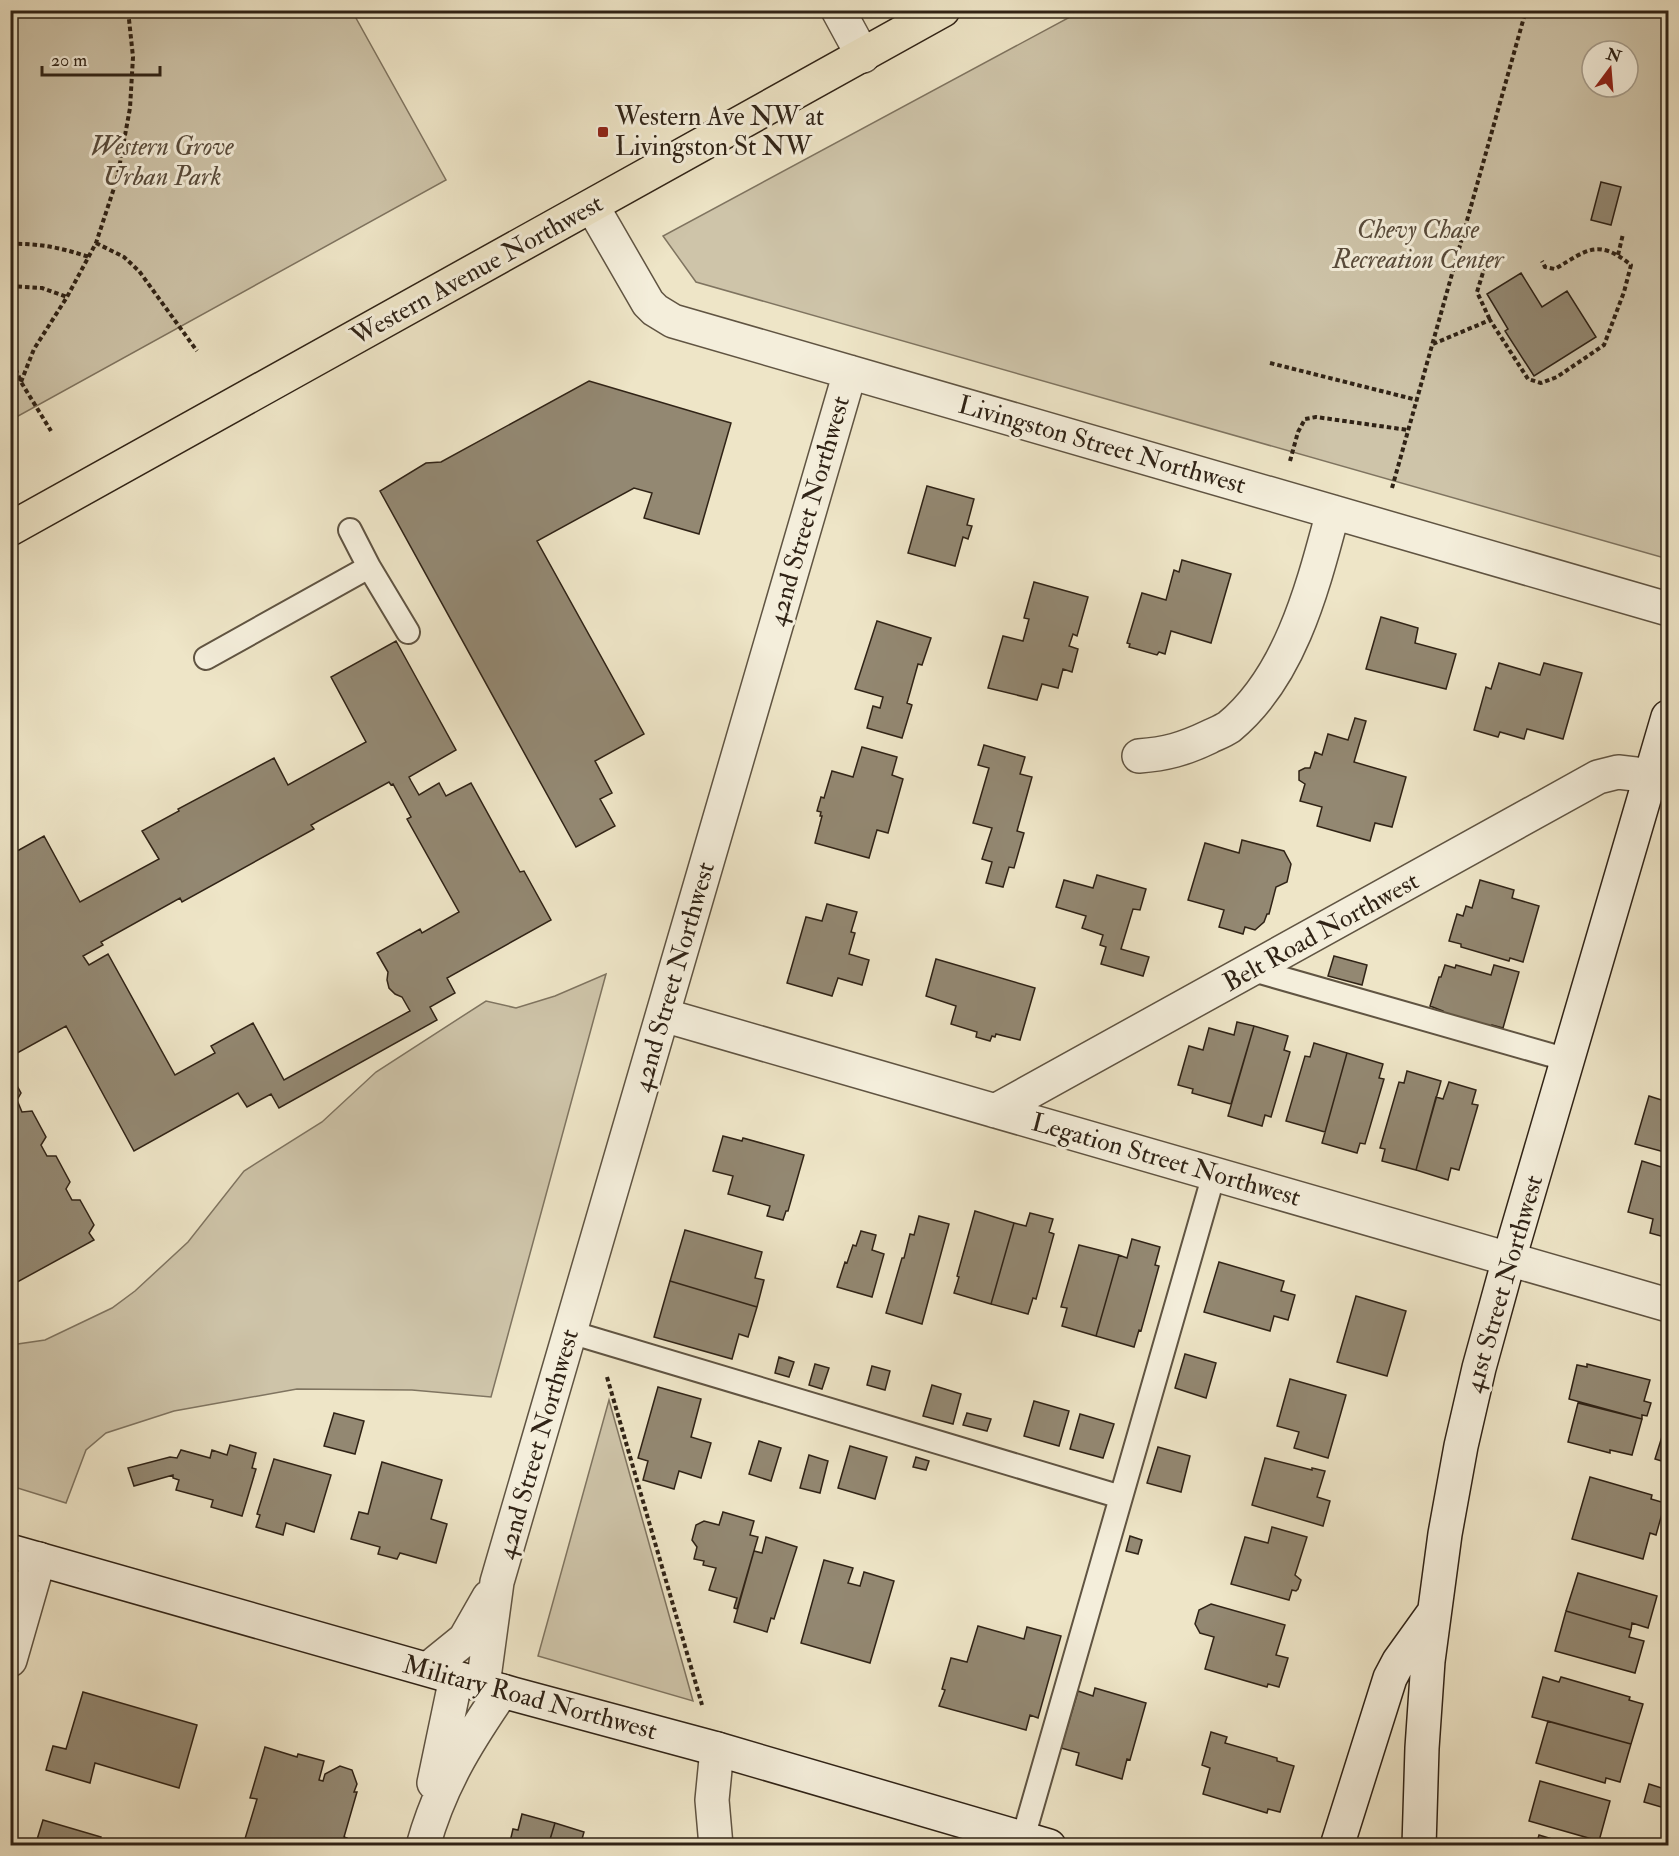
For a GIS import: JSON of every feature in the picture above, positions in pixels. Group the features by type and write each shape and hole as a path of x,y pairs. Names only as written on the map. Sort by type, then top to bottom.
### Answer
{"main road":[{"name":"Western Avenue Northwest","path":"10,529 943,10"}],"street":[{"path":"838,10 863,56"},
{"name":"Livingston Street Northwest","path":"591,206 648,303 664,316 682,324 1668,609"},
{"name":"42nd Street Northwest","path":"423,1845 432,1812 435,1775 497,1582 850,372"},
{"path":"1139,756 1165,754 1191,746 1228,728 1255,700 1274,672 1296,631 1318,569 1333,512"},
{"name":"41st Street Northwest","path":"1337,1845 1390,1678 1399,1661 1433,1614 1461,1446 1479,1368 1668,717"},
{"name":"Belt Road Northwest","path":"995,1112 1598,777 1618,772 1652,776"},
{"name":"Legation Street Northwest","path":"663,1015 1668,1305"},
{"path":"10,1660 25,1555"},
{"name":"Military Road Northwest","path":"25,1555 467,1681 717,1749 1036,1842"},
{"name":"42nd Street Northwest","path":"432,1812 459,1757 467,1681 465,1639 497,1582"},
{"path":"1419,1845 1422,1748 1433,1614"},
{"path":"716,1845 712,1800 717,1749"}],"lane":[{"path":"350,530 408,632"},
{"path":"206,658 369,567"},
{"path":"1253,970 1568,1060"},
{"path":"1036,1842 1121,1497 1214,1174"},
{"path":"570,1332 1121,1497"}],"path":[{"path":"21,382 34,349 67,297 96,243 117,178 130,108 133,57 128,10"},
{"path":"1392,488 1526,10"},
{"path":"1618,255 1623,234"},
{"path":"10,244 32,243 61,248 89,257"},
{"path":"96,243 124,257 139,271 197,351"},
{"path":"1485,266 1477,292 1490,320 1528,379 1541,382 1557,377 1604,345 1624,292 1631,265 1618,255 1596,248 1582,253 1555,269 1545,267 1542,261"},
{"path":"10,285 42,288 67,297"},
{"path":"1432,344 1490,320"},
{"path":"10,355 21,382 51,431"},
{"path":"1270,363 1417,400"},
{"path":"1287,471 1298,432 1305,419 1316,417 1408,430"},
{"path":"606,1375 702,1705"}],"green space":[{"name":"Western Grove Urban Park","path":"11,10 352,11 446,180 11,420"},
{"name":"Chevy Chase Recreation Center","path":"1081,11 1668,11 1668,559 696,282 663,236"},
{"path":"606,974 491,1397 412,1390 297,1389 174,1411 106,1433 86,1450 66,1503 11,1486 11,1345 45,1340 112,1308 135,1291 188,1242 244,1171 322,1122 376,1072 486,1001 516,1008 555,996"},
{"path":"609,1400 693,1701 538,1656"}],"building":[{"path":"1601,182 1621,187 1611,225 1591,220"},
{"path":"1521,273 1542,307 1567,291 1596,337 1534,376 1505,331 1508,329 1487,294"},
{"path":"589,381 731,423 699,534 644,518 652,493 634,488 537,541 644,734 595,761 612,793 600,799 615,826 576,847 380,491 426,463 441,462"},
{"path":"927,486 974,499 967,525 972,526 968,539 963,537 955,566 908,553"},
{"path":"1182,560 1231,574 1211,643 1171,631 1165,654 1159,652 1157,655 1129,647 1130,644 1127,643 1142,593 1166,600 1174,570 1179,572"},
{"path":"1034,582 1088,597 1077,636 1073,634 1069,646 1078,649 1072,672 1063,669 1058,688 1042,684 1037,700 988,688 1003,636 1023,641 1029,619 1024,618"},
{"path":"1381,617 1418,628 1415,643 1456,654 1446,689 1366,669"},
{"path":"877,621 931,638 922,665 918,664 907,703 912,705 902,738 867,728 873,706 880,708 883,697 855,689"},
{"path":"396,641 456,750 409,777 411,781 419,795 439,783 446,796 471,783 520,872 524,871 551,920 447,978 455,993 430,1007 437,1020 279,1108 271,1094 247,1107 238,1093 134,1151 66,1026 10,1057 10,855 44,836 80,902 159,859 142,831 179,811 178,809 274,758 288,785 366,742 331,677","holes":["389,782 393,784 411,817 407,819 459,912 422,933 420,929 377,953 388,972 389,988 402,997 410,1011 284,1080 253,1023 211,1046 215,1053 175,1075 108,954 89,965 83,956 103,945 101,942 180,898 182,902 314,829 311,825"]},
{"path":"1499,663 1540,675 1544,663 1582,673 1563,739 1527,729 1524,739 1500,732 1498,737 1474,730 1486,687 1491,689"},
{"path":"1355,718 1366,721 1354,762 1406,777 1392,827 1375,823 1370,841 1317,826 1322,807 1300,801 1305,784 1299,780 1299,771 1310,768 1315,752 1322,755 1328,734 1348,740"},
{"path":"984,745 1025,757 1020,774 1032,777 1017,831 1024,833 1014,868 1009,867 1003,887 986,883 992,862 982,859 992,828 973,823 989,768 978,765"},
{"path":"862,747 897,757 892,775 903,779 888,833 877,830 869,858 815,843 822,816 820,816 821,812 817,811 821,797 824,798 832,771 853,777"},
{"path":"1242,840 1284,851 1291,864 1287,882 1276,887 1269,914 1264,922 1255,930 1245,927 1243,934 1219,927 1224,910 1188,900 1205,843 1239,853"},
{"path":"1097,875 1146,889 1140,910 1133,909 1121,949 1149,957 1143,976 1101,964 1106,947 1100,945 1103,935 1082,928 1086,916 1056,907 1064,880 1093,888"},
{"path":"1480,880 1514,890 1512,898 1539,906 1523,962 1510,958 1509,961 1461,947 1461,944 1449,941 1457,914 1463,916 1466,906 1472,908"},
{"path":"827,904 857,912 851,932 855,933 849,954 869,960 862,985 838,978 832,996 787,983 806,917 822,921"},
{"path":"1334,956 1367,965 1362,985 1328,976"},
{"path":"936,959 1035,988 1020,1040 996,1034 990,1041 976,1037 977,1032 951,1024 956,1006 926,996"},
{"path":"1445,965 1455,968 1456,965 1491,975 1494,965 1519,972 1503,1028 1443,1013 1430,1006"},
{"path":"1237,1022 1254,1026 1231,1104 1192,1093 1193,1089 1178,1085 1189,1046 1203,1050 1209,1028 1234,1035"},
{"path":"1254,1026 1288,1036 1284,1050 1290,1052 1271,1117 1265,1115 1262,1126 1228,1116"},
{"path":"1314,1043 1347,1053 1325,1132 1286,1121 1305,1056 1310,1057"},
{"path":"1347,1053 1383,1064 1379,1078 1384,1079 1365,1144 1360,1143 1357,1153 1322,1143"},
{"path":"1407,1071 1441,1081 1416,1170 1382,1161 1385,1149 1380,1148 1399,1082 1404,1083"},
{"path":"10,1073 21,1093 17,1100 22,1112 32,1111 46,1137 41,1145 47,1156 56,1156 70,1182 66,1189 72,1200 80,1200 94,1225 89,1233 94,1240 10,1286"},
{"path":"1449,1082 1476,1090 1472,1104 1478,1105 1459,1170 1451,1168 1448,1180 1416,1170 1436,1097 1443,1099"},
{"path":"1649,1096 1668,1102 1668,1153 1635,1144"},
{"path":"723,1136 742,1141 743,1138 804,1155 788,1211 783,1220 767,1216 770,1206 728,1194 733,1176 713,1171"},
{"path":"1642,1161 1668,1169 1668,1238 1650,1233 1653,1219 1628,1212"},
{"path":"975,1211 1014,1223 991,1304 954,1293"},
{"path":"1030,1213 1053,1219 1049,1232 1054,1234 1036,1299 1033,1298 1028,1314 991,1304 1014,1223 1026,1226"},
{"path":"919,1216 949,1224 922,1324 886,1313 910,1234 914,1235"},
{"path":"685,1230 762,1252 755,1278 764,1280 757,1307 670,1281"},
{"path":"861,1231 876,1235 872,1250 884,1254 872,1297 837,1287 845,1262 847,1263 853,1245 856,1246"},
{"path":"1132,1239 1160,1247 1155,1265 1159,1266 1141,1331 1139,1330 1134,1347 1096,1336 1119,1255 1127,1258"},
{"path":"1079,1245 1119,1255 1096,1336 1062,1326 1067,1308 1061,1307"},
{"path":"1219,1262 1284,1281 1281,1291 1295,1295 1288,1320 1274,1316 1270,1331 1204,1312"},
{"path":"670,1281 757,1307 748,1337 739,1334 732,1359 654,1337"},
{"path":"1356,1296 1406,1311 1387,1376 1337,1362"},
{"path":"1185,1354 1216,1363 1206,1398 1175,1388"},
{"path":"779,1357 794,1362 789,1377 775,1373"},
{"path":"815,1364 829,1368 822,1389 809,1385"},
{"path":"1587,1364 1650,1380 1644,1401 1651,1403 1647,1416 1642,1415 1642,1419 1569,1399 1577,1365 1587,1367"},
{"path":"872,1366 890,1371 885,1390 867,1385"},
{"path":"1290,1379 1346,1395 1328,1458 1294,1448 1299,1432 1277,1426"},
{"path":"932,1385 961,1394 953,1424 923,1416"},
{"path":"658,1387 701,1399 691,1437 711,1443 701,1478 679,1471 674,1489 643,1480 648,1461 638,1458"},
{"path":"1034,1401 1069,1411 1059,1446 1024,1436"},
{"path":"1578,1403 1642,1419 1632,1455 1610,1450 1610,1453 1568,1442"},
{"path":"334,1413 364,1421 355,1454 324,1446"},
{"path":"967,1413 991,1419 987,1431 963,1425"},
{"path":"1080,1414 1114,1424 1103,1458 1070,1449"},
{"path":"1664,1430 1668,1432 1668,1463 1655,1459"},
{"path":"759,1441 781,1448 771,1481 749,1474"},
{"path":"230,1445 256,1453 252,1468 256,1469 242,1516 211,1507 213,1500 176,1490 179,1480 173,1478 173,1475 134,1486 128,1468 170,1457 177,1458 181,1450 210,1458 212,1450 227,1455"},
{"path":"850,1446 887,1457 875,1499 838,1488"},
{"path":"1158,1447 1190,1456 1181,1492 1147,1483"},
{"path":"809,1455 828,1461 820,1493 800,1488"},
{"path":"916,1457 929,1461 926,1470 913,1467"},
{"path":"1265,1458 1325,1471 1317,1497 1330,1501 1323,1526 1252,1505"},
{"path":"274,1459 331,1475 314,1532 286,1523 283,1535 256,1527 260,1515 257,1514"},
{"path":"382,1462 442,1480 431,1519 447,1524 436,1563 400,1553 397,1559 378,1554 380,1547 351,1539 359,1512 368,1514"},
{"path":"1590,1477 1652,1495 1651,1499 1665,1503 1656,1535 1650,1533 1643,1559 1572,1539"},
{"path":"723,1512 754,1521 750,1535 758,1537 737,1609 734,1608 737,1598 709,1590 716,1568 703,1565 704,1561 694,1559 697,1547 692,1540 696,1525 704,1521 719,1525"},
{"path":"1272,1527 1307,1537 1295,1575 1301,1580 1298,1589 1292,1590 1289,1600 1231,1584 1245,1537 1268,1543"},
{"path":"1130,1536 1142,1540 1138,1554 1126,1551"},
{"path":"766,1537 797,1547 774,1619 771,1618 767,1632 734,1622 754,1551 762,1553"},
{"path":"824,1560 853,1568 848,1583 860,1586 864,1572 894,1581 870,1663 801,1643"},
{"path":"1578,1573 1657,1596 1648,1628 1632,1623 1631,1630 1566,1611"},
{"path":"1211,1604 1285,1625 1276,1655 1288,1658 1279,1687 1268,1684 1267,1687 1205,1669 1214,1637 1200,1633 1195,1624 1199,1610"},
{"path":"1566,1611 1631,1630 1629,1637 1644,1641 1635,1673 1555,1651"},
{"path":"978,1626 1024,1639 1027,1627 1061,1636 1038,1718 1030,1715 1026,1730 939,1706 945,1690 942,1689 951,1658 967,1662"},
{"path":"1543,1677 1559,1682 1561,1677 1630,1697 1629,1700 1643,1704 1631,1744 1532,1717"},
{"path":"1095,1688 1146,1703 1130,1760 1127,1759 1122,1779 1076,1765 1079,1753 1061,1748 1078,1691 1093,1696"},
{"path":"83,1692 197,1725 179,1788 95,1763 90,1783 46,1770 53,1746 66,1749"},
{"path":"1548,1721 1631,1744 1620,1782 1606,1778 1605,1783 1536,1763"},
{"path":"1211,1732 1227,1737 1225,1743 1277,1758 1277,1761 1294,1766 1280,1812 1268,1809 1267,1813 1203,1794 1210,1768 1202,1765"},
{"path":"265,1747 297,1757 298,1754 324,1761 319,1780 323,1781 325,1774 340,1766 352,1770 357,1784 354,1792 357,1792 344,1837 347,1838 345,1846 254,1846 244,1842 257,1799 250,1798"},
{"path":"1540,1781 1610,1801 1599,1841 1529,1821"},
{"path":"1649,1784 1668,1790 1668,1809 1644,1802"},
{"path":"522,1814 555,1823 548,1846 509,1846 513,1829 518,1830"},
{"path":"43,1820 101,1837 98,1846 35,1846"},
{"path":"555,1823 584,1832 580,1846 548,1846"},
{"path":"1539,1835 1575,1846 1526,1846 1528,1840 1537,1842"}],"place":[{"name":"Western Ave NW at Livingston St NW","path":"603,132"}]}
